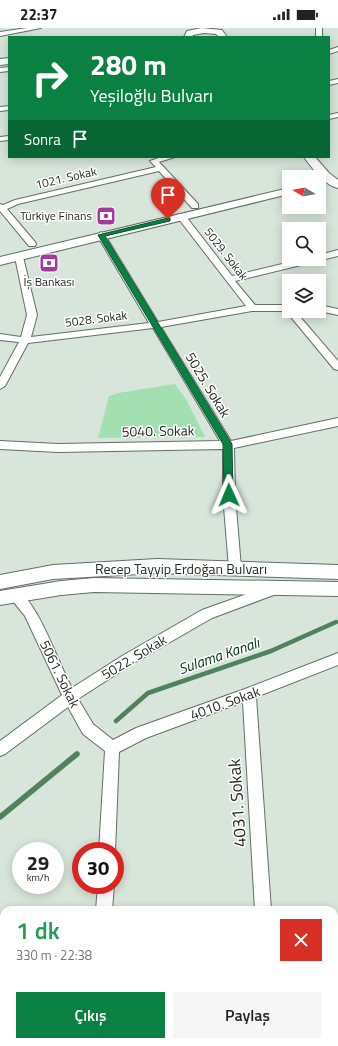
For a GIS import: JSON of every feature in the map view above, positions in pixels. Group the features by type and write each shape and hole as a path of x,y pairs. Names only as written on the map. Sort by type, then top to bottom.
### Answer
{"main road":[{"path":"181,36 195,32 215,31 222,36 228,28"},
{"path":"311,158 331,178"},
{"path":"0,251 282,186"},
{"path":"0,261 101,235 282,193"},
{"name":"Recep Tayyip Erdoğan Bulvarı","path":"0,582 53,572 96,568 157,566 338,572"},
{"name":"Recep Tayyip Erdoğan Bulvarı","path":"7,596 94,585 338,589"}],"street":[{"path":"0,34 38,28"},
{"path":"153,159 195,206"},
{"name":"1021. Sokak","path":"0,208 16,202 162,168"},
{"path":"0,208 32,244"},
{"name":"5029. Sokak","path":"181,216 252,308"},
{"name":"5025. Sokak","path":"101,235 228,444"},
{"path":"326,256 338,253"},
{"path":"0,386 25,340 32,315 19,257"},
{"path":"231,279 285,266"},
{"name":"5028. Sokak","path":"0,337 25,340 156,325 252,308 282,310"},
{"path":"326,309 338,312"},
{"path":"296,318 338,366"},
{"name":"5040. Sokak","path":"0,445 58,448 228,444 338,422"},
{"path":"228,444 229,495 235,568"},
{"name":"5022. Sokak","path":"0,749 70,697 127,660 207,614 280,587"},
{"name":"5061. Sokak","path":"7,596 30,613 70,697 88,729 112,748"},
{"name":"4010. Sokak","path":"112,748 141,733 249,694 338,659"},
{"name":"4031. Sokak","path":"249,694 263,906"},
{"path":"107,842 112,748"},
{"path":"104,906 105,894"}],"green space":[{"path":"175,384 187,401 205,437 98,438 109,396 118,393"}],"waterway":[{"name":"Sulama Kanalı","path":"116,721 148,693 271,651 336,622"},
{"name":"Sulama Kanalı","path":"0,817 77,754"}],"place":[{"name":"Türkiye Finans","path":"106,216"},
{"name":"İş Bankası","path":"49,263"}],"route":[{"path":"168,219 101,235 228,444 229,495"}]}
